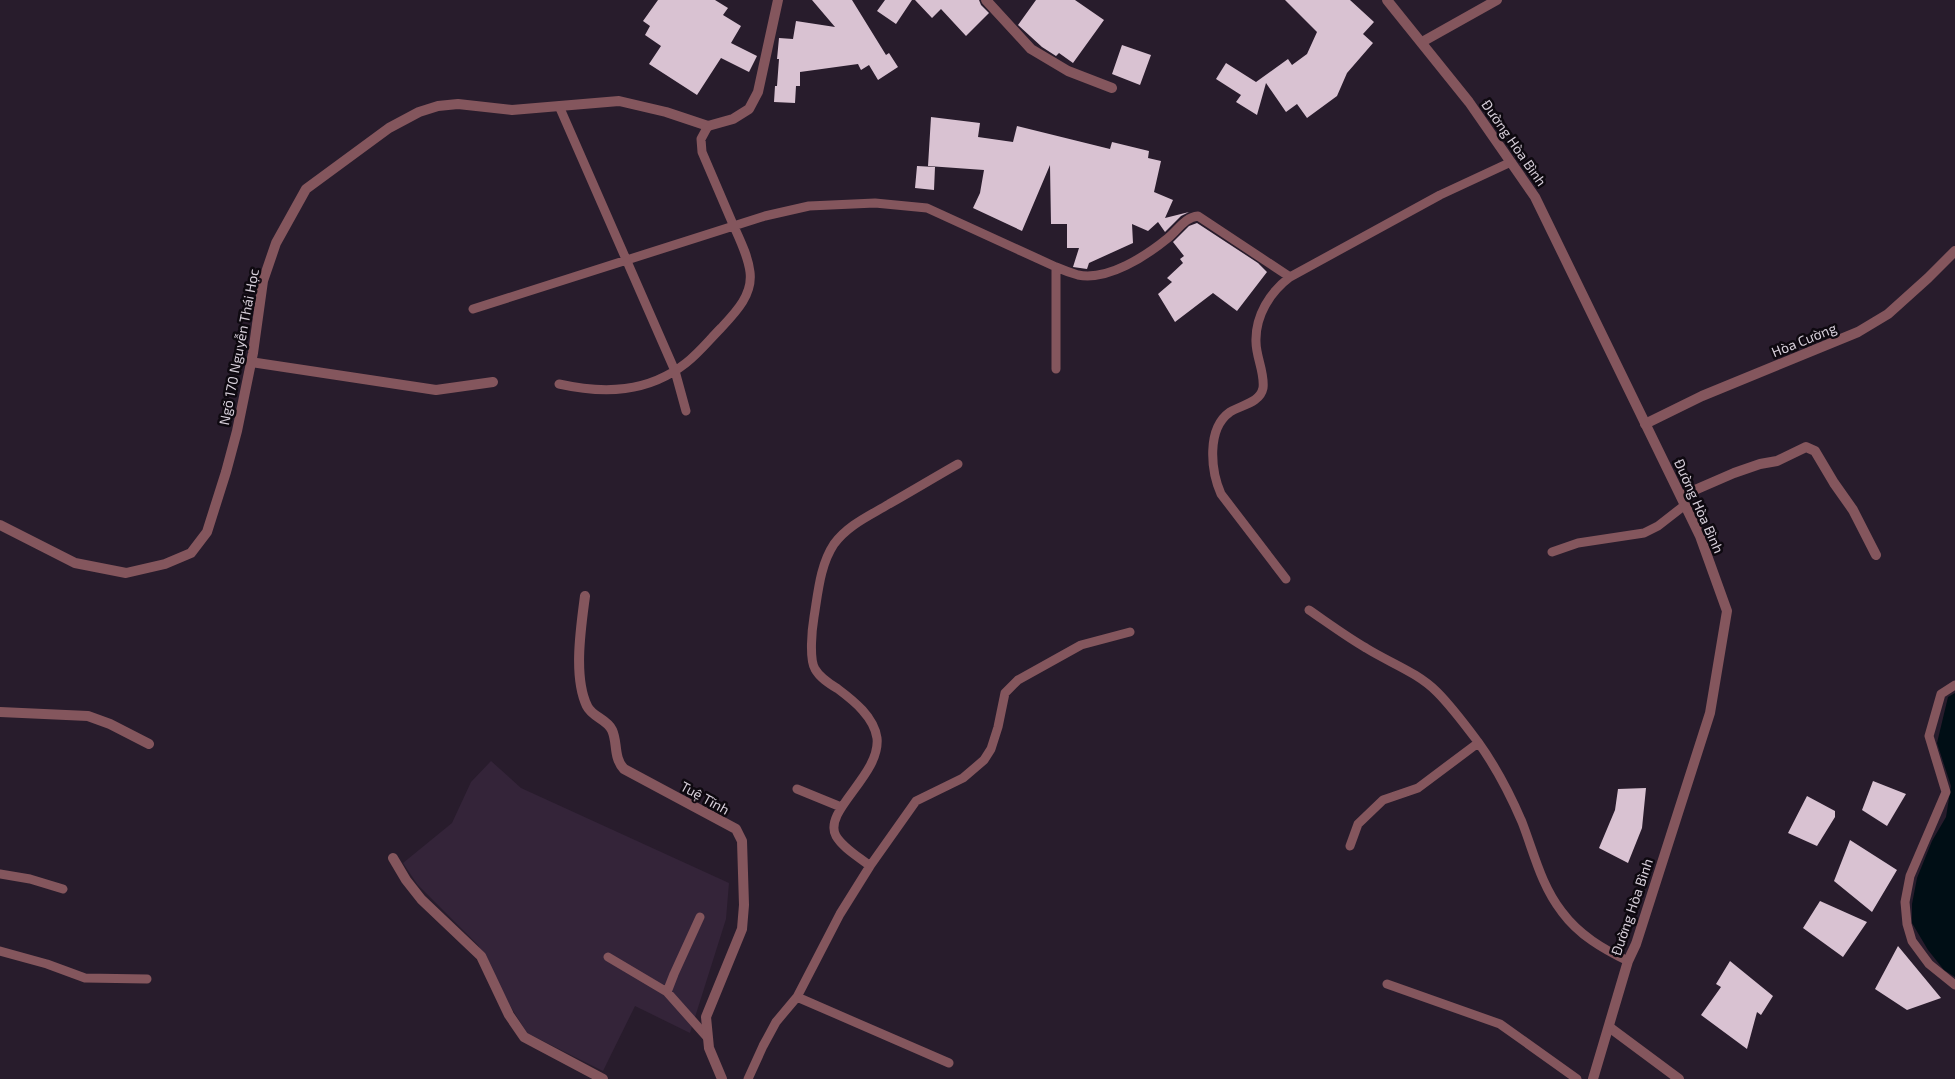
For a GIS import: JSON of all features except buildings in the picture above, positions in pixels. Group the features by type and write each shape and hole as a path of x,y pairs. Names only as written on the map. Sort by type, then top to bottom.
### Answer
{"street":[{"path":"708,126 733,119 749,109 758,92 778,0"},
{"path":"986,0 1031,49 1068,71 1112,88"},
{"name":"Đường Hòa Bình","path":"1387,0 1469,102 1535,197 1700,536 1727,611 1710,713 1636,944 1628,962 1593,1079"},
{"path":"1422,42 1497,0"},
{"name":"Ngõ 170 Nguyễn Thái Học","path":"0,525 75,563 126,573 165,564 191,553 206,532 226,472 251,362 263,281 276,243 306,189 389,128 426,110 458,104 512,110 619,101 666,112 708,126"},
{"name":"Hòa Cường","path":"1645,424 1702,396 1858,332 1888,314 1955,253"},
{"path":"251,362 436,390 493,382"},
{"path":"1683,501 1734,473 1760,464 1777,461 1806,447 1815,451 1853,510 1876,555"},
{"name":"Tuệ Tĩnh","path":"585,596 579,657 583,696 593,714 608,724 612,730 616,758 624,769 736,829 742,841 744,906 742,929 706,1017 707,1037 722,1079"},
{"path":"0,712 88,716 110,724 149,744"},
{"path":"392,858 421,899 481,956 509,1015 524,1037 603,1079"},
{"path":"1608,1027 1679,1079"}],"lane":[{"path":"559,106 675,370 686,411"},
{"path":"559,384 586,390 628,388 651,383 687,362 741,306 749,288 750,274 744,251 702,152 701,139 708,126"},
{"path":"1286,579 1221,494 1217,484 1214,440 1222,420 1231,412 1259,397 1263,388 1256,342 1260,319 1268,299 1277,287 1290,277 1440,195 1511,162"},
{"path":"473,309 765,216 809,206 875,203 927,208 1056,267 1079,275 1096,276 1113,271 1134,261 1168,238 1189,218 1198,216 1290,277"},
{"path":"1056,267 1056,369"},
{"path":"870,866 842,843 835,834 836,816 871,765 876,753 877,738 874,727 863,711 814,669 812,653 813,624 822,571 834,544 845,532 864,517 958,464"},
{"path":"1552,552 1578,543 1644,533 1658,526 1683,501"},
{"path":"1309,610 1368,649 1426,682 1438,692 1478,743 1506,788 1522,824 1536,864 1557,905 1578,930 1592,942 1628,962"},
{"path":"748,1079 776,1022 797,997 840,914 870,866 916,801 963,778 984,760 991,749 998,727 1005,693 1018,680 1081,645 1130,632"},
{"path":"1955,685 1941,694 1929,736 1946,792 1910,876 1905,902 1907,924 1912,941 1929,964 1955,985"},
{"path":"1350,846 1358,824 1382,800 1418,788 1478,743"},
{"path":"797,789 841,807"},
{"path":"0,874 30,879 63,889"},
{"path":"667,992 700,917"},
{"path":"0,951 47,964 85,978 147,979"},
{"path":"608,957 667,992 707,1037"},
{"path":"1387,984 1500,1024 1577,1079"},
{"path":"797,997 949,1063"}],"shaded area":[{"path":"1955,693 1955,977 1944,970 1928,950 1912,923 1912,904 1917,878 1932,841 1946,817 1951,786 1937,743 1948,697"},
{"path":"491,761 521,788 729,883 726,919 690,1033 635,1006 603,1071 527,1033 509,1004 478,945 417,884 403,863 452,823 471,782"}]}
